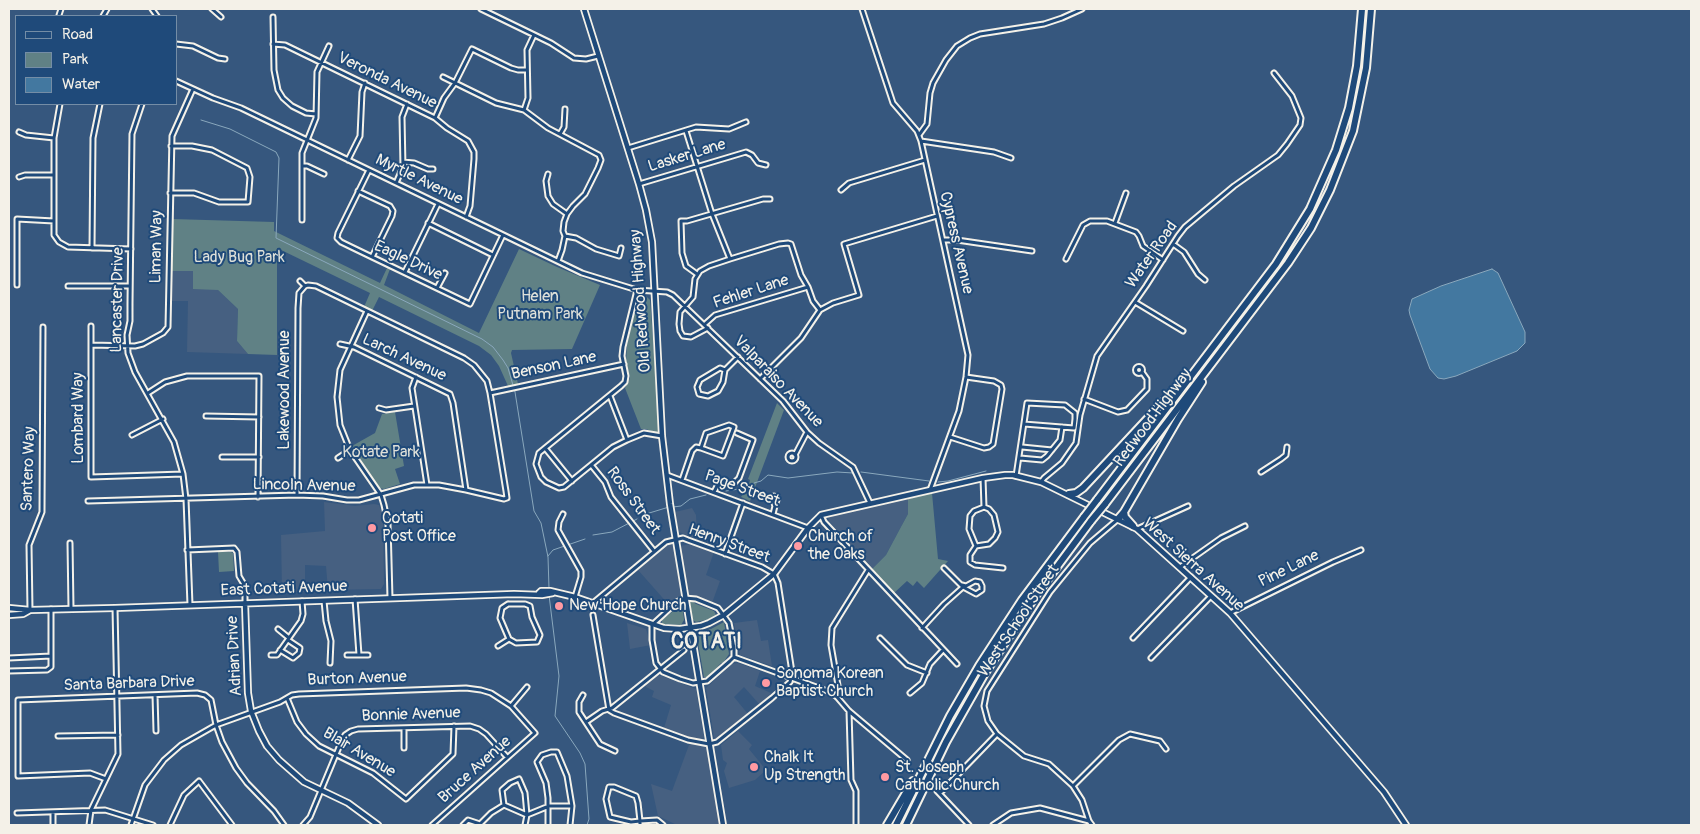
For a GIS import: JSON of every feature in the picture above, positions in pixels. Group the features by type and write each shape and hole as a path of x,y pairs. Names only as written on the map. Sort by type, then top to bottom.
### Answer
{"highway":[{"name":"Redwood Highway","path":"896,825 950,716 994,642 1032,586 1289,246 1320,189 1336,150 1349,108 1357,66 1362,9"},
{"name":"Redwood Highway","path":"907,825 946,742 1004,642 1036,595 1292,258 1311,228 1330,190 1346,150 1358,109 1366,68 1372,9"},
{"path":"1118,519 1219,353"},
{"path":"1069,494 1076,493 1083,488 1194,371"},
{"path":"1079,499 1083,488"},
{"path":"1124,512 1125,517 1135,528"},
{"path":"888,825 922,771"}],"main road":[{"name":"Old Redwood Highway","path":"584,9 639,184 652,242 662,436 670,507 685,598 684,604 687,611 723,825"},
{"name":"West Sierra Avenue","path":"821,515 983,478 1005,475 1041,482 1069,494 1135,528 1230,612 1384,792 1406,825"},
{"path":"690,629 710,624 724,615 774,574 808,528 821,515"},
{"name":"East Cotati Avenue","path":"9,608 30,610 190,606 553,593 576,597 652,625 664,628 690,629"},
{"name":"Adrian Drive","path":"245,603 248,693 259,731 267,746 279,760 304,782 348,803 378,825"},
{"name":"East Cotati Avenue","path":"9,614 23,614 30,610"}],"street":[{"path":"59,15 61,9"},
{"path":"212,9 221,17"},
{"path":"481,9 534,35 574,58 586,59 598,56"},
{"name":"Cypress Avenue","path":"862,9 893,103 919,135 921,141 968,355 966,377 959,411 930,491"},
{"path":"919,135 927,124 930,93 933,83 946,60 957,46 980,34 1032,27 1062,18 1082,9"},
{"path":"273,17 274,78 281,95 301,111 316,114"},
{"path":"524,110 528,98 528,50 534,35"},
{"path":"178,44 192,46 218,58 225,59"},
{"name":"Veronda Avenue","path":"273,44 285,45 365,83 435,118 468,141 474,152 470,206 466,217"},
{"path":"302,220 302,153 315,124 316,75 328,46"},
{"path":"435,118 444,98 455,83 472,49 511,68 527,70"},
{"name":"Water Road","path":"1041,482 1062,463 1076,443 1084,399 1097,356 1173,244 1189,224 1234,186 1278,155 1300,124 1301,118 1292,96 1274,73"},
{"path":"443,77 496,103 524,110 548,128 599,155 601,160 585,194 567,214 563,231 562,250 558,262"},
{"name":"Myrtle Avenue","path":"178,82 241,108 558,262 595,278 637,290 655,291"},
{"path":"348,160 360,136 362,92 365,83"},
{"name":"Liman Way","path":"91,345 127,346 143,344 163,333 168,327 171,146 174,127 192,89"},
{"path":"396,184 403,170 402,117 407,104"},
{"path":"60,105 54,138 54,235 59,242 68,247 131,249"},
{"path":"92,248 93,138 100,105"},
{"name":"Lancaster Drive","path":"142,105 132,134 130,321 127,346 130,360 163,419 176,447 183,474 186,499 190,606"},
{"path":"560,134 564,127 565,110"},
{"path":"628,148 701,126 729,129 746,122"},
{"path":"686,130 712,214 730,259"},
{"path":"19,132 26,135 54,138"},
{"path":"921,141 994,152 1011,158"},
{"path":"170,193 194,193 219,202 248,202 250,177 247,168 212,150 192,146 171,146"},
{"name":"Lasker Lane","path":"639,184 746,152 752,155 758,163 766,165"},
{"path":"841,190 849,183 925,160"},
{"path":"404,162 434,169"},
{"path":"302,166 307,166 324,174"},
{"path":"369,170 358,191 390,206 393,211 372,257"},
{"path":"548,174 546,181 548,196 553,204 567,214"},
{"path":"18,177 25,175 54,175"},
{"name":"Eagle Drive","path":"358,191 337,238 341,242 470,304 493,255"},
{"path":"1115,223 1126,193"},
{"path":"697,274 686,266 682,253 680,221 687,221 763,199 770,199"},
{"path":"405,272 438,204"},
{"path":"760,379 801,338 820,310 833,303 859,295 844,244 937,216"},
{"path":"17,285 17,219 54,221"},
{"path":"1066,259 1079,230 1085,224 1093,221 1107,221 1136,232 1143,246 1163,260"},
{"path":"428,223 493,255 503,235"},
{"path":"564,236 576,238 596,249 614,255 619,256 621,248"},
{"path":"943,240 957,240 1032,251"},
{"path":"708,328 691,337 681,335 680,312 693,297 697,274 709,266 788,243 791,244 812,301 820,310"},
{"path":"1173,244 1184,252 1198,274 1206,280"},
{"path":"437,288 445,273"},
{"path":"300,281 305,286 308,284 316,286 464,358 474,365 487,381 490,393"},
{"path":"68,286 130,286"},
{"name":"Lakewood Avenue","path":"297,495 298,308 299,293 305,286"},
{"name":"Fehler Lane","path":"705,324 715,315 808,287"},
{"path":"637,290 622,347 626,376 625,382 545,448 536,459 536,464 541,477 552,486 564,487 613,447 644,433 662,436"},
{"name":"Valparaiso Avenue","path":"655,291 667,292 685,305 783,402 807,432 853,467 870,503"},
{"path":"1135,302 1183,331"},
{"path":"367,311 340,370 337,398 340,425 350,450 380,495 384,505 388,524 390,598"},
{"name":"Lombard Way","path":"90,326 91,478 183,474"},
{"name":"Santero Way","path":"30,610 29,545 42,512 44,327"},
{"name":"Larch Avenue","path":"340,344 350,346 447,392 451,397 466,490"},
{"path":"725,370 720,368 700,380 696,387 699,394 708,396 718,391 725,370 738,356"},
{"name":"Benson Lane","path":"490,393 624,364"},
{"path":"1084,399 1118,412 1127,410 1147,390 1147,379 1142,372"},
{"path":"148,393 165,382 187,376 259,376 258,497"},
{"path":"416,377 412,388 427,485"},
{"path":"950,437 984,448 994,444 1001,386 994,381 966,377"},
{"name":"Lincoln Avenue","path":"88,501 297,495 359,500 414,485 439,485 504,499 507,498 490,393"},
{"path":"610,396 627,440"},
{"path":"1016,476 1027,403 1066,405 1074,413 1074,428 1024,424"},
{"path":"379,408 386,410 414,406"},
{"path":"206,416 259,417"},
{"path":"132,435 163,419"},
{"path":"682,480 692,451 696,447 723,456 734,427 729,425 706,433 700,448"},
{"path":"1020,458 1042,460 1060,440 1062,427"},
{"path":"795,455 807,432"},
{"path":"714,492 717,486 735,482 740,474 753,440 737,433"},
{"path":"1022,446 1052,450"},
{"path":"1261,472 1282,460 1286,455 1286,447"},
{"path":"545,448 572,481"},
{"path":"338,458 350,450"},
{"path":"222,457 259,457"},
{"name":"Ross Street","path":"592,466 605,482 611,497 654,551"},
{"name":"Page Street","path":"666,474 808,528"},
{"path":"983,478 984,507"},
{"path":"725,554 743,503"},
{"path":"773,514 775,506"},
{"path":"1135,528 1188,506"},
{"path":"976,546 968,529 970,516 974,511 984,507 989,509 994,515 998,532 990,544 976,546 970,555 970,562 975,565 1003,568"},
{"path":"563,514 558,530 581,571 576,597"},
{"path":"821,515 824,522 957,664"},
{"name":"West School Street","path":"1092,825 1085,806 1073,786 1049,764 1024,756 997,734 988,721 984,706 987,691 1050,592 1090,543 1118,519"},
{"path":"1180,567 1221,538 1245,526"},
{"name":"Henry Street","path":"676,540 683,538 762,567 774,574"},
{"path":"593,603 654,551 666,542 676,540"},
{"path":"70,543 71,608"},
{"path":"187,550 234,548 237,552 239,576 244,586 245,603"},
{"name":"Pine Lane","path":"1230,612 1361,550"},
{"path":"922,628 963,586 975,581 980,582 982,590 976,594 971,593 963,586 944,568"},
{"path":"837,696 839,691 830,644 832,628 868,570"},
{"path":"593,615 609,710 688,740 709,744 717,742 790,682 792,672 778,583 774,574"},
{"path":"1133,638 1191,577"},
{"path":"507,594 508,604"},
{"path":"1151,658 1211,596"},
{"path":"685,598 696,599 718,608 724,615 729,623 734,648 734,657 729,662 707,681 699,683 693,683 663,672 656,663 652,625 677,602 685,598"},
{"path":"355,599 359,655"},
{"path":"324,600 326,621 331,641 330,663"},
{"path":"271,655 277,655 302,617 302,601"},
{"path":"508,604 529,605 540,635 537,642 516,643 509,639 500,618 502,608 508,604"},
{"path":"9,671 47,670 51,667 51,608"},
{"path":"89,825 91,810 118,754 115,608"},
{"path":"278,629 300,648 299,653 293,658 280,650"},
{"path":"880,638 907,665 927,673"},
{"path":"498,646 509,639"},
{"path":"586,722 602,711 609,710 684,650"},
{"path":"910,693 922,683 930,664 943,650"},
{"path":"346,656 368,655"},
{"path":"9,658 51,656"},
{"path":"734,657 837,696 849,711 907,760"},
{"path":"511,706 527,687"},
{"name":"Burton Avenue","path":"131,825 145,785 164,760 194,736 216,725 300,694 466,688 482,690 491,693 511,706 535,733"},
{"name":"Santa Barbara Drive","path":"106,779 90,773 18,776 18,700 197,693 205,695 211,700 222,742 236,768 284,825"},
{"path":"156,695 156,731"},
{"path":"583,695 579,702 578,712 602,746 615,752"},
{"name":"Blair Avenue","path":"287,698 297,722 319,746 373,773 406,799 454,754 454,726"},
{"path":"849,711 851,780 856,791 856,825"},
{"name":"Bonnie Avenue","path":"303,825 310,817 345,734 351,731 358,729 470,726 479,729 507,757"},
{"path":"404,728 404,748"},
{"name":"Bruce Avenue","path":"432,825 535,733"},
{"path":"969,825 939,792 997,734"},
{"path":"1073,786 1119,740 1130,734 1160,741 1166,749"},
{"path":"58,736 118,735"},
{"path":"548,825 549,806 546,783 537,762 542,755 557,752 567,776 572,806 570,825"},
{"path":"504,806 502,790 510,783 519,779 525,793 527,814 525,825"},
{"path":"170,825 184,795 199,781 232,825"},
{"path":"640,823 636,796 614,787 609,787 606,799 610,817 640,823 657,820 663,825"},
{"path":"464,825 468,820 480,825 491,813 504,806 527,814 549,806 572,806"},
{"path":"993,825 1011,814 1040,808 1089,821"},
{"path":"17,814 91,810 114,811 153,825"},
{"path":"53,812 53,825"}],"shaded area":[{"path":"172,271 193,271 218,290 238,309 237,341 248,354 187,352 188,301 172,301"},
{"path":"908,499 908,514 886,555 872,569 829,521 828,516 862,507"},
{"path":"324,502 355,506 379,505 383,516 384,584 381,589 328,590 326,566 305,565 305,592 282,592 281,535 325,531"},
{"path":"692,508 696,515 697,539 679,532 675,512"},
{"path":"670,543 674,547 683,596 669,605 638,570"},
{"path":"693,544 714,552 706,575 720,581 712,603 688,596 679,546"},
{"path":"757,620 761,641 768,640 772,666 740,655 734,623"},
{"path":"627,623 646,629 651,645 630,649"},
{"path":"738,663 760,671 755,686 771,693 760,705 744,687 734,697 748,714 717,739 714,737 706,688 732,664"},
{"path":"656,675 696,689 704,737 702,739 697,741 664,728 671,705 652,697 654,691 646,687 645,684"},
{"path":"738,731 752,745 749,749 766,770 755,780 729,788 724,771 727,763 723,760 721,745"},
{"path":"694,743 707,746 721,825 677,825 658,816 651,784 672,791 689,745"}],"green space":[{"path":"172,219 274,222 274,231 380,283 387,268 390,269 384,285 479,333 519,249 600,285 572,349 512,350 511,353 518,384 508,386 499,366 491,355 479,346 379,297 372,311 364,307 370,293 277,248 277,355 248,354 237,341 238,309 218,290 193,289 193,271 172,271"},
{"path":"646,296 650,300 660,429 660,431 655,433 641,429 625,388 630,378 626,361 627,345 638,298"},
{"path":"777,403 784,410 750,501 741,497 749,484 750,480 748,479"},
{"name":"Kotate Park","path":"395,412 404,466 395,469 400,484 384,489 379,488 352,446 375,433 382,414"},
{"path":"932,493 938,559 948,561 924,588 917,581 913,586 907,581 894,593 872,569 886,555 908,514 908,499"},
{"path":"218,552 233,553 234,571 219,572"},
{"path":"690,600 714,611 716,615 710,619 696,622 693,620 689,605"},
{"path":"679,603 682,604 684,620 681,625 662,624 662,620 677,608"},
{"path":"724,622 729,654 723,663 708,677 704,677 697,637 700,632"}],"water":[{"path":"1492,269 1498,273 1525,332 1525,343 1517,351 1456,376 1444,379 1438,378 1430,369 1410,315 1409,310 1412,299 1441,286"}],"waterway":[{"path":"201,120 230,129 276,152 279,158 276,238 482,339 493,347 503,360 508,368 515,392 534,511 541,523 548,557 549,588"},
{"path":"938,482 986,471"},
{"path":"726,491 752,487 754,483 761,481 768,475 788,478 837,472 853,473"},
{"path":"861,472 929,481"},
{"path":"673,507 681,506 690,499 706,495"},
{"path":"646,514 669,507"},
{"path":"593,535 612,532 637,519"},
{"path":"548,556 553,550 585,539"},
{"path":"549,595 559,676 555,716 580,753 585,764 589,819 587,825"}],"place":[{"name":"Cotati Post Office","path":"372,528"},
{"name":"Church of the Oaks","path":"798,546"},
{"name":"New Hope Church","path":"559,606"},
{"name":"Sonoma Korean Baptist Church","path":"766,683"},
{"name":"Chalk It Up Strength","path":"754,767"},
{"name":"St. Joseph Catholic Church","path":"885,777"}],"district":[{"name":"COTATI","path":"707,643"}],"park label":[{"name":"Lady Bug Park","path":"239,258"},
{"name":"Helen Putnam Park","path":"540,306"}]}
